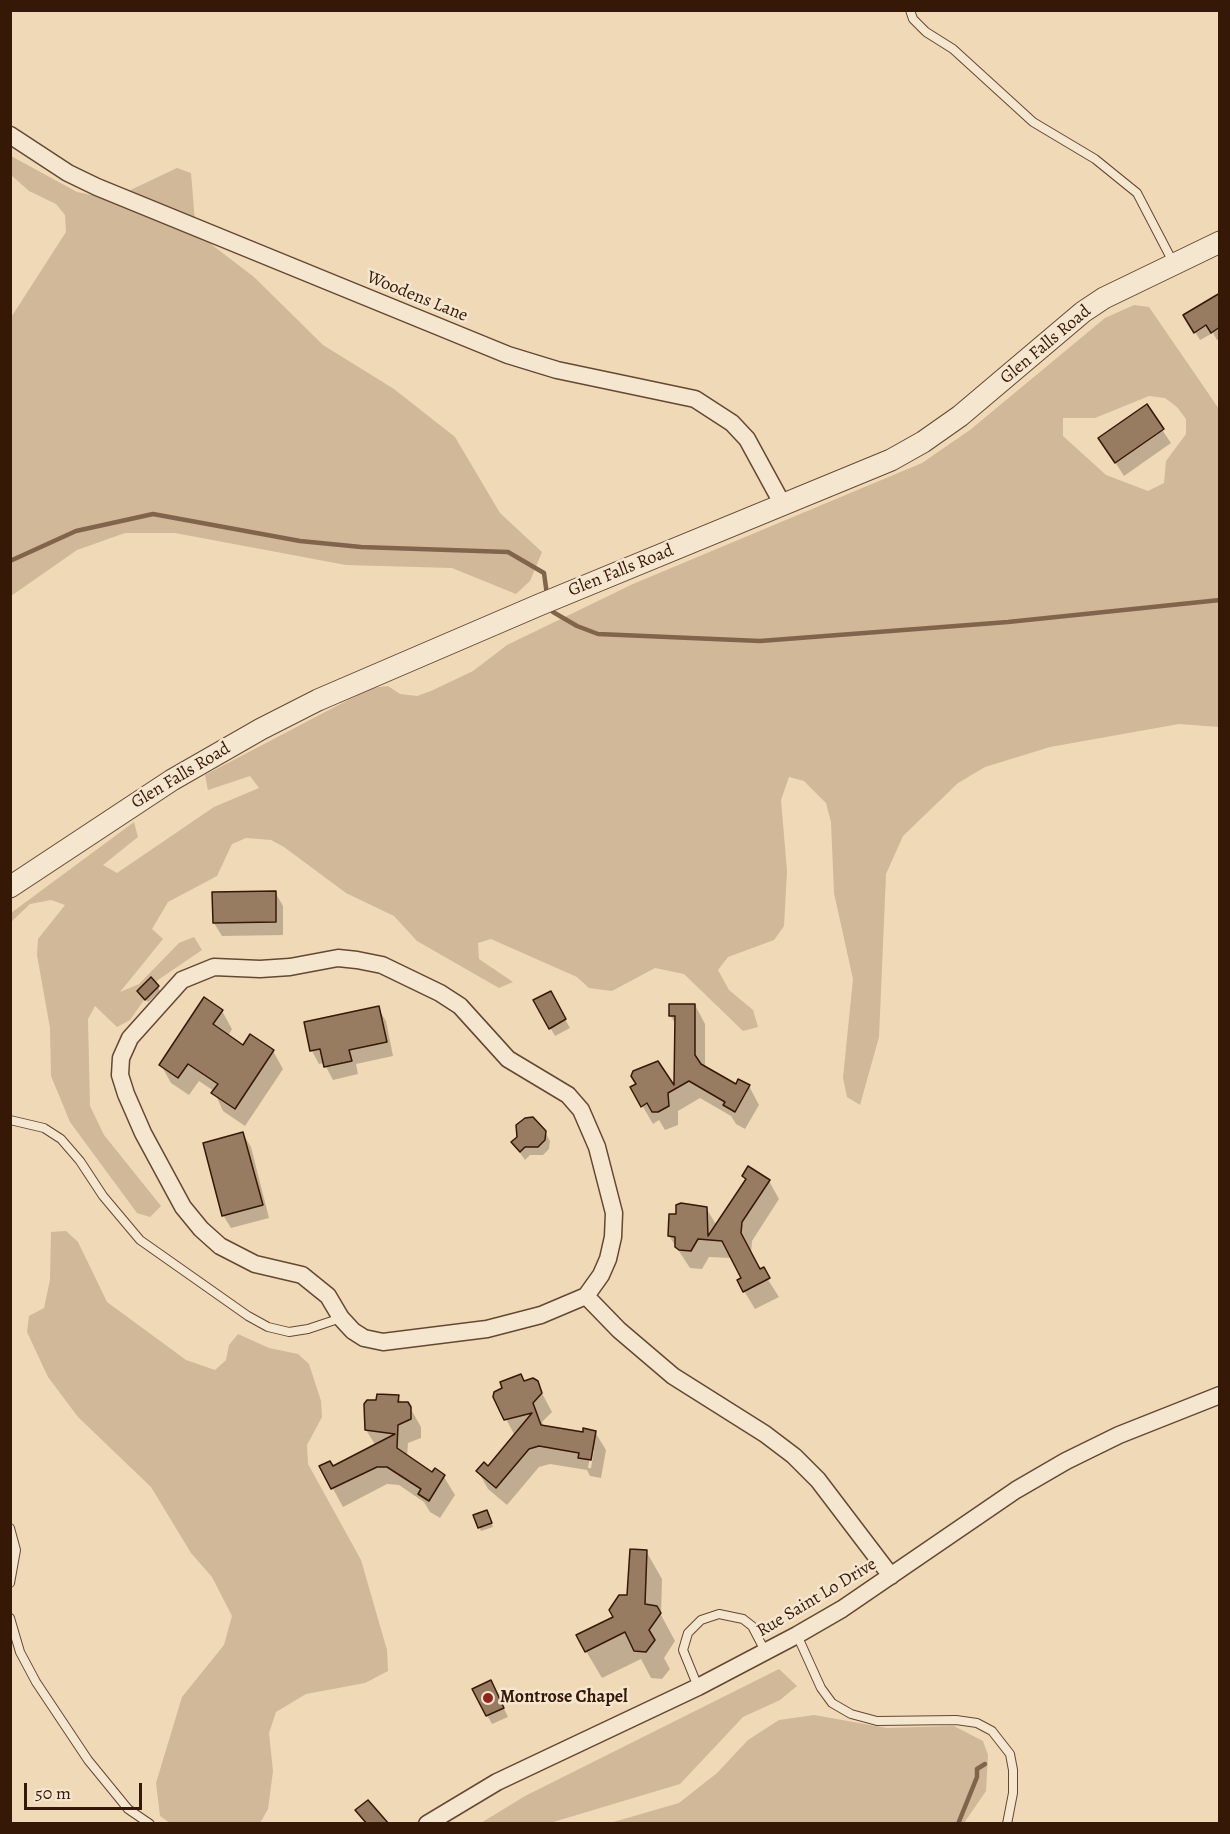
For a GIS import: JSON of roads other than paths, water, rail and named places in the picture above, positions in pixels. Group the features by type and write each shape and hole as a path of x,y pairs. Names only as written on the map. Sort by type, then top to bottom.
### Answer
{"street":[{"name":"Woodens Lane","path":"10,135 68,174 96,187 508,355 557,370 695,399 732,423 747,440 783,505"},
{"name":"Glen Falls Road","path":"10,887 154,791 261,729 327,696 539,605 870,470 923,442 960,416 1083,312 1122,288 1220,242"},
{"path":"338,958 382,965 440,993 460,1006 508,1059 568,1095 581,1110 597,1147 614,1213 614,1237 608,1259 601,1275 586,1296 541,1315 488,1329 383,1342 364,1338 353,1331 341,1318 328,1296 318,1285 302,1275 255,1264 220,1246 201,1229 183,1207 143,1133 120,1075 121,1058 130,1038 170,991 196,972 223,966 290,967 338,958"},
{"path":"586,1296 619,1330 673,1376 765,1434 794,1456 818,1480 891,1576"},
{"name":"Rue Saint Lo Drive","path":"427,1824 497,1782 698,1687 797,1635 891,1576 1016,1490 1066,1461 1119,1436 1220,1395"}],"lane":[{"path":"910,10 913,19 926,32 953,49 1033,122 1095,159 1137,193 1174,264"},
{"path":"10,1120 44,1128 61,1139 80,1161 103,1196 140,1240 248,1316 268,1327 289,1332 308,1329 341,1318"},
{"path":"10,1528 16,1550 10,1583"},
{"path":"698,1687 683,1650 688,1633 701,1620 719,1614 743,1619 752,1626 765,1652"},
{"path":"10,1618 20,1652 36,1682 88,1760 128,1809 150,1824"},
{"path":"797,1635 821,1688 832,1703 851,1714 877,1721 956,1720 977,1723 992,1731 1010,1754 1013,1770 1007,1824"}],"waterway":[{"path":"10,561 76,531 153,514 300,541 361,547 508,552 544,573 547,595"},
{"path":"551,606 553,612 577,626 598,634 760,641 1008,622 1220,600"},
{"path":"958,1824 977,1777 977,1769 985,1764"}],"place":[{"name":"Montrose Chapel","path":"488,1698"}]}
